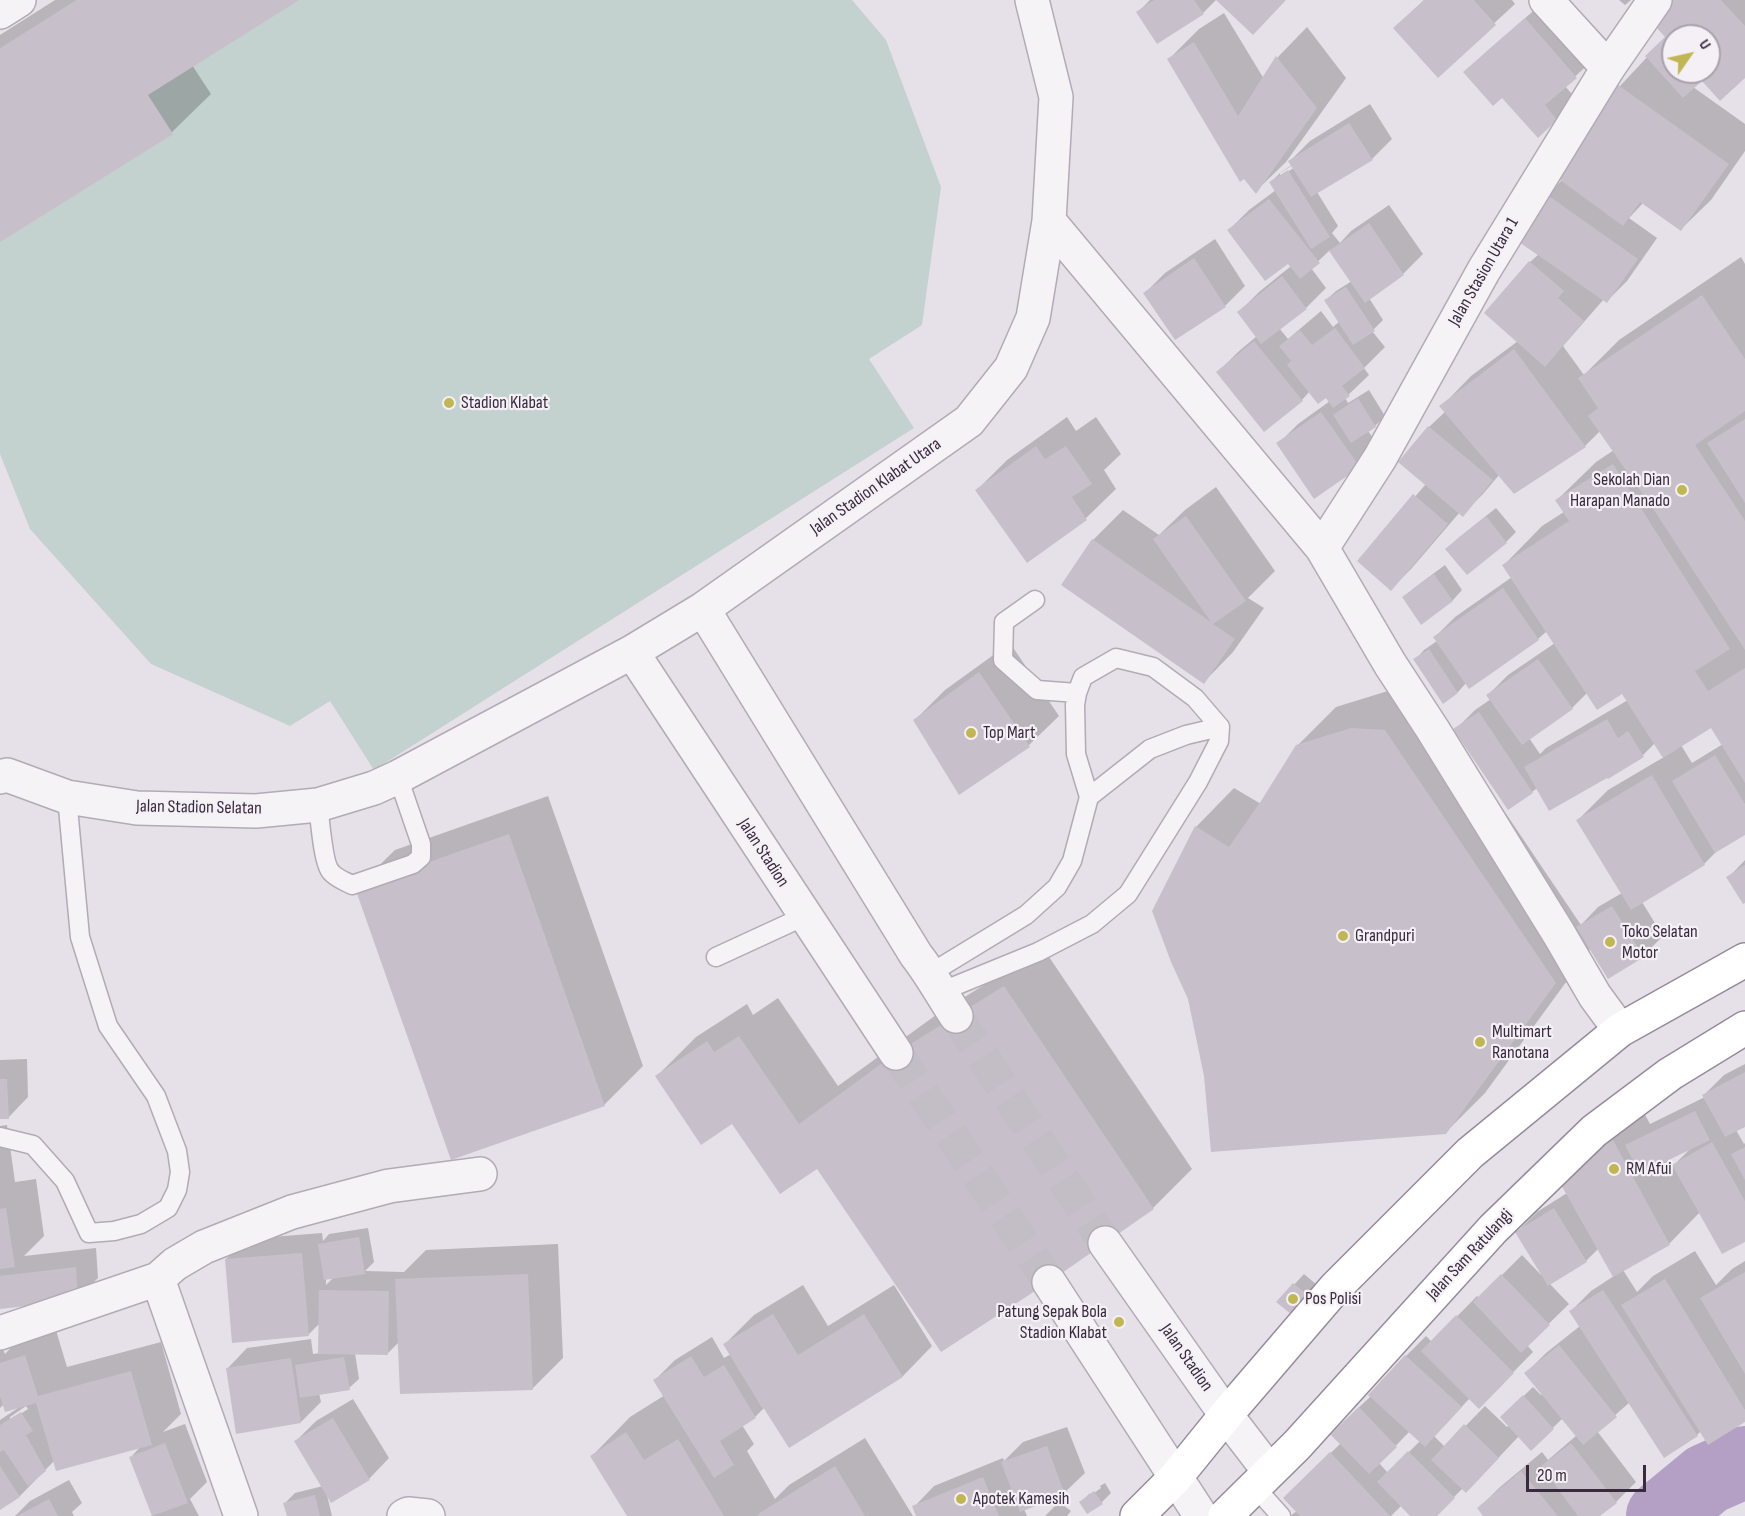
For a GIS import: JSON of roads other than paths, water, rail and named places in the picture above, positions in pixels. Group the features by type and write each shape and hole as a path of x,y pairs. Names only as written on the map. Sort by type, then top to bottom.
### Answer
{"highway":[{"path":"1137,1516 1175,1478 1226,1414 1335,1288 1470,1153 1620,1030 1745,960"},
{"name":"Jalan Sam Ratulangi","path":"1225,1516 1296,1445 1493,1229 1594,1131 1670,1074 1745,1028"}],"street":[{"path":"0,12 19,0"},
{"name":"Jalan Stadion Klabat Utara","path":"398,777 632,652 703,609 969,421 1011,368 1033,318 1050,221 1056,97 1032,0"},
{"path":"1546,0 1608,68"},
{"name":"Jalan Stasion Utara 1","path":"1322,548 1380,458 1484,270 1608,68 1654,0"},
{"path":"1050,221 1322,548 1390,664 1439,739 1596,996 1620,1030"},
{"path":"703,609 942,994"},
{"name":"Jalan Stadion","path":"632,652 896,1053"},
{"name":"Jalan Stadion Selatan","path":"2,774 67,798 137,808 256,811 318,805 374,788 398,777"},
{"path":"0,1333 158,1279 175,1264 204,1246 292,1212 388,1185 480,1174"},
{"name":"Jalan Stadion","path":"1105,1243 1226,1414 1262,1478"},
{"path":"158,1279 242,1516"},
{"path":"1049,1282 1201,1516"},
{"path":"404,1516 408,1514 428,1516"}],"lane":[{"path":"1035,600 1004,622 1004,660 1037,690 1077,693"},
{"path":"1116,658 1153,667 1195,698 1220,727 1219,741 1198,782 1128,894 1092,924 1038,952 942,994 1057,886 1072,861 1089,797 1076,754 1075,705 1083,677 1116,658"},
{"path":"1089,797 1150,749 1186,735 1220,727"},
{"path":"318,805 329,871 339,879 352,885 413,864 421,857 421,844 398,777"},
{"path":"0,1137 33,1145 65,1181 89,1233 114,1231 141,1224 168,1208 177,1190 180,1172 177,1151 156,1096 108,1026 80,937 67,798"},
{"path":"716,957 805,916"},
{"path":"1262,1478 1281,1516"}],"waterway":[{"path":"1662,1516 1707,1479 1745,1462"}],"tunnel":[{"path":"956,1016 1105,1243"},
{"path":"896,1053 1049,1282"}],"place":[{"name":"Stadion Klabat","path":"449,403"},
{"name":"Sekolah Dian Harapan Manado","path":"1682,490"},
{"name":"Top Mart","path":"971,733"},
{"name":"Grandpuri","path":"1343,936"},
{"name":"Toko Selatan Motor","path":"1610,942"},
{"name":"Multimart Ranotana","path":"1480,1042"},
{"name":"RM Afui","path":"1614,1169"},
{"name":"Pos Polisi","path":"1293,1299"},
{"name":"Patung Sepak Bola Stadion Klabat","path":"1119,1322"},
{"name":"Apotek Kamesih","path":"961,1499"}]}
